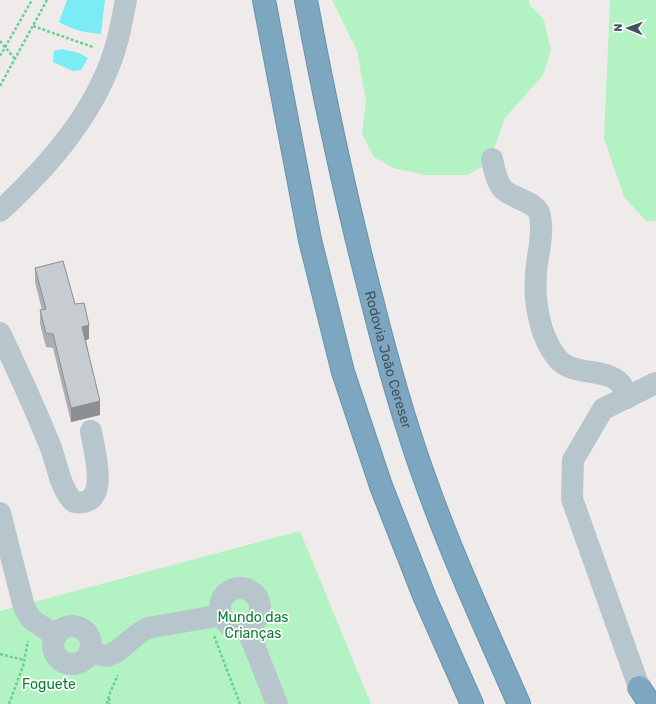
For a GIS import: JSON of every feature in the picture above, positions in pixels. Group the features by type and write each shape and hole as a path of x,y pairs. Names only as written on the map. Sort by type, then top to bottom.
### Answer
{"highway":[{"path":"264,0 310,240 343,372 387,500 425,598 472,704"},
{"name":"Rodovia João Cereser","path":"306,0 325,100 353,226 390,372 422,470 459,569 519,704"}],"street":[{"path":"0,211 33,181 69,136 99,89 117,43 126,0"},
{"path":"492,159 495,174 502,188 532,206 540,214 541,226 536,274 536,294 539,321 548,345 558,359 576,370 611,377 616,380 621,384 626,398"},
{"path":"0,333 50,443 65,489 69,497 74,502 86,502 91,499 97,491 99,479 91,431"},
{"path":"644,698 572,499 573,460 603,409 656,383"},
{"path":"0,513 24,607 31,619 56,636 65,628 78,627 88,635 90,641 89,653 107,656 119,650 138,632 148,628 217,625 225,622 231,627 239,629 247,628 254,624 259,617 261,610 260,602 256,595 249,590 242,588 234,589 227,593 222,599 217,625"},
{"path":"247,628 277,704"}],"path":[{"path":"0,56 32,0"},
{"path":"0,86 47,0"},
{"path":"33,26 112,54"},
{"path":"0,41 15,59"},
{"path":"9,704 24,660 31,619"},
{"path":"217,625 240,704"},
{"path":"0,654 24,660"},
{"path":"109,695 109,704"}],"green space":[{"path":"332,0 529,0 529,4 544,20 551,51 543,75 505,118 489,163 467,175 426,175 393,168 374,157 362,134 366,101 357,51"},
{"path":"610,0 656,0 656,221 646,221 624,197 604,138"},
{"name":"Mundo das Crianças","path":"300,531 371,704 0,704 0,611"}],"water":[{"path":"67,0 105,0 101,34 79,31 59,22"},
{"path":"62,49 79,53 88,58 81,70 73,71 53,62 54,51"}],"building":[{"path":"63,261 75,304 84,303 89,325 82,327 100,401 71,408 53,334 46,333 40,310 46,309 35,268"}],"park label":[{"name":"Foguete","path":"49,684"}]}
